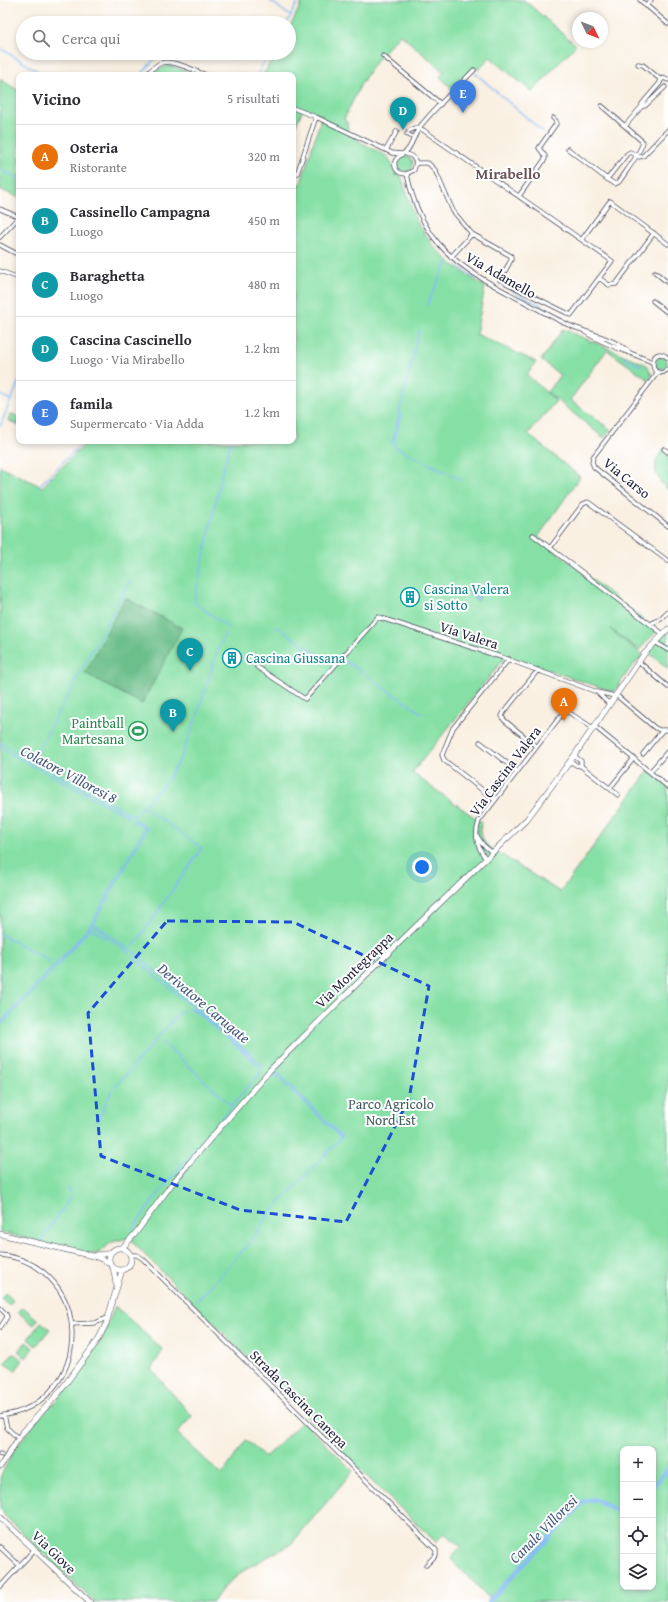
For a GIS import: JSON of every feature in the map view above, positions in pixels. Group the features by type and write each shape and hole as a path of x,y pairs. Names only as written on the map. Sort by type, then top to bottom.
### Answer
{"street":[{"path":"640,0 668,24"},
{"path":"646,6 651,0"},
{"path":"383,56 441,104"},
{"path":"149,72 153,68 165,62 198,72"},
{"path":"638,64 643,65 666,86 645,106 642,106"},
{"path":"395,163 397,157 403,154 410,145 419,129 474,70"},
{"path":"625,126 660,81 664,78 668,79"},
{"path":"568,149 615,184 618,183 643,142 602,106"},
{"path":"296,109 394,154 412,156"},
{"path":"296,174 316,117"},
{"path":"519,196 545,159 545,156 539,148 556,124 556,121 553,118"},
{"path":"414,138 408,132 414,128 419,129 582,239 612,261 571,315 506,283"},
{"path":"608,179 628,153 631,152 639,157 644,155 668,130"},
{"path":"387,151 397,131"},
{"path":"410,145 412,156 416,163"},
{"path":"387,151 392,155 398,171 402,174 407,174 413,171 416,163"},
{"path":"416,163 426,163 435,170 453,211 472,234 511,256 512,260 500,280"},
{"name":"Via Adamello","path":"407,174 412,193 422,218 435,239 451,257 487,282 583,331 620,344 629,352 652,362"},
{"path":"582,239 610,201 668,244"},
{"path":"0,209 16,216"},
{"path":"0,237 16,220"},
{"path":"599,278 609,285 616,284 654,233"},
{"path":"451,257 472,234"},
{"path":"0,245 16,253"},
{"path":"0,271 16,277"},
{"path":"655,272 668,283"},
{"path":"653,301 668,313"},
{"path":"668,356 659,355 654,358 652,362 653,368 658,372 668,369"},
{"name":"Via Carso","path":"658,372 593,457 592,462 605,476 668,526"},
{"path":"664,449 668,452"},
{"path":"550,548 584,503 588,502 668,561"},
{"path":"533,535 663,634"},
{"path":"650,624 662,619 668,612"},
{"name":"Via Valera","path":"257,667 305,699 378,617 508,659 597,692 615,696"},
{"name":"Via Montegrappa","path":"122,1248 135,1234 171,1185 267,1074 374,967 527,819 574,756 639,662 668,629"},
{"path":"655,642 668,650"},
{"path":"495,800 444,760 442,754 453,728 508,659"},
{"path":"639,662 668,687"},
{"path":"536,746 504,720 502,716 538,670"},
{"name":"Via Valera","path":"597,692 609,704"},
{"path":"615,696 655,728 668,730"},
{"name":"Via Cascina Valera","path":"476,834 479,821 536,746 565,712 594,727"},
{"path":"594,727 668,787"},
{"path":"643,754 662,730"},
{"path":"480,742 517,771"},
{"path":"650,772 668,751"},
{"path":"574,756 581,762 582,766 618,795"},
{"path":"610,788 634,758"},
{"path":"570,761 576,765 582,766"},
{"path":"476,834 483,845 493,852"},
{"path":"476,834 478,848 486,859"},
{"path":"0,1234 101,1258 122,1270"},
{"name":"Via Montegrappa","path":"130,1254 135,1234"},
{"path":"0,1467 18,1438 58,1394 100,1338 122,1270 130,1264 130,1254 122,1248 103,1254 89,1255"},
{"path":"113,1251 110,1255 116,1286"},
{"path":"0,1254 26,1261 47,1276 58,1287 65,1299 72,1324 73,1338 70,1358 56,1385 43,1398 31,1406 15,1413 2,1415 7,1428 18,1438"},
{"name":"Strada Cascina Canepa","path":"130,1254 137,1255 144,1259 436,1550 436,1555 426,1565"},
{"path":"0,1308 7,1316 0,1328"},
{"path":"72,1324 101,1322 108,1317"},
{"name":"Via Giove","path":"1,1516 34,1550 90,1602"},
{"path":"0,1547 20,1566"},
{"path":"0,1587 34,1550"}],"highlighted area":[{"path":"167,921 293,922 429,986 409,1099 346,1222 240,1210 101,1156 88,1013"}],"green space":[{"name":"Parco Agricolo Nord Est","path":"303,0 524,0 572,42 573,48 532,92 490,57 478,70 474,68 454,91 440,77 444,72 400,34 372,66 360,86 344,119 348,124 348,135 388,157 395,171 401,176 416,221 434,247 452,264 485,287 476,334 536,362 527,375 556,401 528,434 580,477 538,537 657,631 639,650 610,629 643,655 629,670 614,692 506,656 412,773 481,822 482,836 484,842 489,847 560,892 649,770 668,785 668,1602 489,1602 491,1600 451,1559 461,1547 444,1533 436,1542 361,1471 128,1238 112,1242 97,1254 80,1252 0,1232 0,466 42,487 85,444 296,444 296,183 300,186 322,115 303,109 296,124 296,72 265,72 272,60 296,60 295,16"},
{"path":"168,66 189,72 155,72"},
{"path":"0,79 16,89 16,197 0,189"},
{"path":"405,156 411,158 413,164 411,170 405,172 399,170 397,164 399,158"},
{"path":"563,329 647,365 652,375 649,380 607,350 570,400 611,430 604,438 547,392 560,375 541,360"},
{"path":"659,357 663,357 667,363 663,369 659,369 655,365 655,361"},
{"path":"11,414 16,416 16,424 8,420"},
{"path":"664,449 668,452 668,490 657,475 656,470 657,460"},
{"path":"125,598 182,628 142,704 85,673"},
{"path":"668,628 668,669 647,651"},
{"path":"5,1293 13,1300 9,1305 1,1298"},
{"path":"115,1306 163,1350 151,1369 192,1416 177,1433 222,1475 246,1440 265,1457 303,1421 353,1471 291,1544 247,1568 223,1588 213,1602 94,1602 4,1515 0,1509 0,1477 12,1454 36,1421 59,1398 103,1337"},
{"path":"23,1307 38,1320 34,1325 18,1312"},
{"path":"41,1322 50,1329 36,1346 28,1339"},
{"path":"26,1342 33,1348 26,1358 18,1351"},
{"path":"13,1353 23,1360 15,1371 5,1363"}],"water":[{"path":"471,589 480,597 477,601 468,592"}],"waterway":[{"path":"269,0 289,15"},
{"path":"291,16 299,0"},
{"path":"0,48 16,58"},
{"path":"20,60 39,72"},
{"path":"144,72 154,60"},
{"path":"259,72 265,60"},
{"path":"475,73 543,132"},
{"path":"0,169 16,177"},
{"path":"427,305 447,263"},
{"path":"458,266 477,279"},
{"path":"501,284 510,289"},
{"path":"513,291 563,317"},
{"path":"392,443 419,331"},
{"path":"623,356 625,359 641,366"},
{"path":"0,426 16,388"},
{"path":"0,395 11,400"},
{"path":"401,415 394,443 395,447 462,480"},
{"path":"39,486 81,444"},
{"path":"227,631 228,627 194,602 222,473 230,444"},
{"path":"0,743 32,761 130,580"},
{"path":"276,626 332,664 337,659"},
{"path":"134,816 168,779 180,759 196,719 218,648 225,634"},
{"path":"344,661 354,667"},
{"path":"356,668 363,673"},
{"path":"366,675 372,679"},
{"path":"374,681 423,714"},
{"name":"Colatore Villoresi 8","path":"0,748 129,817"},
{"name":"Colatore Villoresi 8","path":"37,763 134,816"},
{"path":"130,951 202,848 144,807"},
{"name":"Colatore Villoresi 8","path":"93,925 147,829 144,825 133,819"},
{"path":"0,1023 87,930 93,921 144,829 144,827 132,821"},
{"name":"Derivatore Carugate","path":"95,924 131,951"},
{"name":"Derivatore Carugate","path":"92,925 129,953"},
{"path":"90,928 105,938 107,937"},
{"path":"0,1026 51,973 90,928"},
{"path":"0,934 50,961"},
{"name":"Derivatore Carugate","path":"134,952 264,1066"},
{"name":"Derivatore Carugate","path":"131,955 253,1058"},
{"name":"Derivatore Carugate","path":"188,1009 191,1008 261,1067 261,1072 254,1080"},
{"path":"115,1087 179,1013 184,1011"},
{"path":"162,1042 232,1106"},
{"path":"275,1071 342,1137"},
{"path":"197,1301 251,1241 271,1212 341,1138 277,1076 272,1074"},
{"path":"132,1229 166,1184 251,1083"},
{"path":"97,1123 112,1091"},
{"path":"41,1241 69,1199 71,1191 68,1188"},
{"name":"Canale Villoresi","path":"656,1483 668,1469"},
{"name":"Canale Villoresi","path":"488,1602 583,1502 594,1500 612,1509 620,1511"}],"place":[{"name":"famila","path":"463,113"},
{"name":"Cascina Cascinello","path":"403,130"},
{"name":"Cascina Valera si Sotto","path":"410,597"},
{"name":"Cascina Giussana","path":"232,658"},
{"name":"Baraghetta","path":"190,671"},
{"name":"Osteria","path":"564,721"},
{"name":"Paintball Martesana","path":"138,731"},
{"name":"Cassinello Campagna","path":"173,732"}],"district":[{"name":"Mirabello","path":"508,173"}]}
